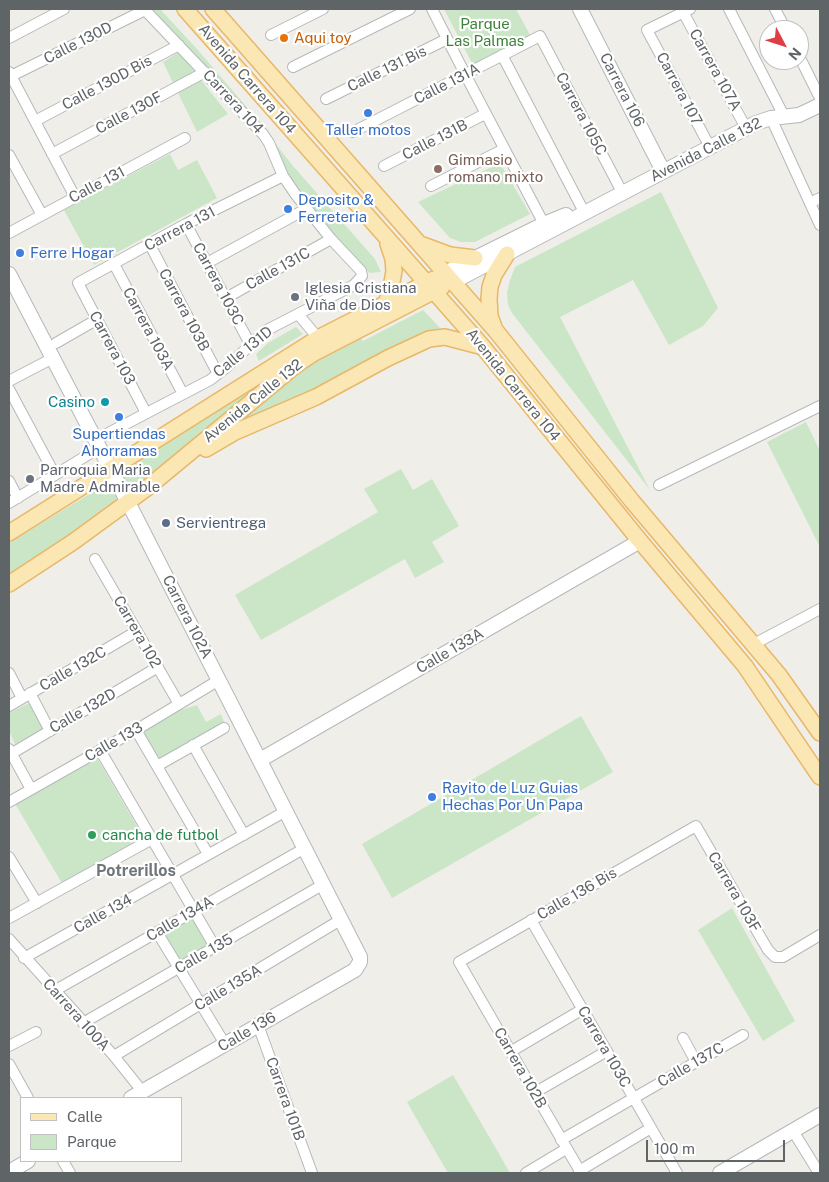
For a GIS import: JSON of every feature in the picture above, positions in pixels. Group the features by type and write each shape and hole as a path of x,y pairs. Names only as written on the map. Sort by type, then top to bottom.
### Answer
{"main road":[{"name":"Avenida Carrera 104","path":"184,9 483,347 640,541 745,666 820,777"},
{"name":"Avenida Carrera 104","path":"214,9 496,331 632,501 779,675 820,733"},
{"path":"384,236 390,247 394,271 386,303"},
{"path":"420,244 450,255 475,258"},
{"path":"496,331 490,316 488,299 496,269 507,254"},
{"name":"Avenida Calle 132","path":"9,584 74,542 166,474 296,365 430,287 449,278"},
{"name":"Avenida Calle 132","path":"9,533 318,338 386,303 430,287"},
{"path":"166,474 235,432 316,397 430,339 445,338 483,347"}],"street":[{"path":"9,38 64,9"},
{"name":"Carrera 104","path":"145,9 263,134 269,143 283,176 306,209 361,271 362,276"},
{"name":"Calle 130D","path":"11,80 145,9"},
{"path":"271,35 323,9"},
{"path":"293,67 410,9"},
{"path":"432,9 485,114 544,224"},
{"name":"Carrera 106","path":"580,9 663,171"},
{"path":"730,9 778,118 820,225"},
{"name":"Carrera 107","path":"686,11 647,30 710,147"},
{"name":"Carrera 107A","path":"686,11 746,128"},
{"name":"Calle 131A","path":"353,132 540,36"},
{"name":"Carrera 105C","path":"540,36 622,192"},
{"name":"Calle 131 Bis","path":"326,98 447,39"},
{"name":"Calle 130D Bis","path":"35,121 179,45"},
{"path":"502,55 582,208"},
{"path":"806,70 820,98"},
{"name":"Calle 130F","path":"52,154 205,72"},
{"path":"11,80 75,197"},
{"name":"Avenida Calle 132","path":"449,278 507,254 760,121 799,115 820,106"},
{"name":"Calle 131B","path":"384,166 485,114"},
{"name":"Calle 131","path":"9,233 185,138"},
{"path":"431,186 504,149"},
{"path":"9,155 42,215"},
{"name":"Carrera 131","path":"78,284 186,224 283,176"},
{"name":"Avenida Calle 132","path":"449,278 475,258 544,224 622,192"},
{"path":"810,203 820,198"},
{"path":"207,263 306,209"},
{"name":"Carrera 103C","path":"186,224 250,344"},
{"name":"Calle 131C","path":"226,298 331,239"},
{"name":"Carrera 103B","path":"150,245 218,374"},
{"name":"Carrera 103A","path":"114,264 182,394"},
{"name":"Carrera 102A","path":"9,274 359,952 360,962"},
{"name":"Calle 131D","path":"13,500 55,475 97,444 146,413 218,374 265,331 354,285 362,276"},
{"name":"Carrera 103","path":"78,284 146,413"},
{"path":"298,314 318,338"},
{"path":"56,343 96,320"},
{"path":"9,381 53,358"},
{"path":"9,389 55,475"},
{"path":"659,485 820,406"},
{"path":"9,481 13,500"},
{"name":"Calle 133A","path":"260,760 640,541"},
{"name":"Carrera 102","path":"95,559 179,704"},
{"path":"754,644 820,609"},
{"name":"Calle 132C","path":"9,706 137,631"},
{"name":"Calle 132D","path":"10,752 158,668"},
{"path":"9,673 50,731"},
{"name":"Calle 133","path":"9,802 136,730 219,680"},
{"path":"157,766 224,728"},
{"path":"136,730 208,854"},
{"path":"193,745 244,835"},
{"path":"100,750 214,947"},
{"path":"10,752 31,788"},
{"name":"Calle 134","path":"24,958 286,811"},
{"name":"Calle 136 Bis","path":"458,962 696,826"},
{"name":"Carrera 103F","path":"696,826 768,950 774,956 783,957 820,935"},
{"path":"9,918 152,840"},
{"name":"Calle 134A","path":"54,991 305,848"},
{"path":"9,858 37,903"},
{"name":"Calle 135","path":"83,1023 324,884"},
{"name":"Calle 135A","path":"114,1056 342,919"},
{"name":"Carrera 103C","path":"531,920 677,1173"},
{"path":"157,932 225,1044"},
{"name":"Carrera 100A","path":"9,940 114,1056 136,1095"},
{"name":"Calle 136","path":"136,1095 355,970 360,962"},
{"name":"Carrera 102B","path":"458,962 580,1172"},
{"path":"510,1052 583,1010"},
{"name":"Carrera 101B","path":"258,1025 312,1173"},
{"path":"9,1046 36,1032"},
{"name":"Calle 137C","path":"526,1173 564,1144 634,1098 743,1035"},
{"path":"683,1038 696,1062"},
{"path":"534,1093 607,1051"},
{"path":"9,1064 27,1097"},
{"path":"726,1172 820,1115"},
{"path":"580,1172 651,1128"},
{"path":"793,1131 820,1173"},
{"path":"9,1172 26,1162"},
{"path":"64,1162 70,1173"}],"green space":[{"path":"152,9 160,9 197,49 293,166 375,259 381,272 370,273 356,260 304,198 239,105"},
{"name":"Parque Las Palmas","path":"444,9 516,9 531,37 474,67"},
{"path":"179,52 228,114 197,132 163,62"},
{"path":"170,154 178,170 197,160 217,198 94,265 64,210"},
{"path":"500,163 530,214 475,242 461,242 450,238 418,202"},
{"path":"661,192 718,308 703,326 669,345 633,280 560,317 650,490 512,313 508,305 507,293 515,267"},
{"path":"423,310 443,331 291,403 233,425 296,372 360,336 363,341"},
{"path":"296,327 303,334 259,361 256,354 268,343"},
{"path":"281,371 140,486 132,486 123,478 125,469"},
{"path":"806,422 820,451 820,547 767,442"},
{"path":"401,469 413,490 432,479 459,526 432,542 444,562 415,578 405,559 261,640 235,595 378,512 364,489"},
{"path":"101,487 109,487 115,493 118,502 115,506 9,576 9,543"},
{"path":"29,703 44,729 15,744 9,731 9,713"},
{"path":"197,705 206,722 221,714 224,722 158,759 142,731 171,713"},
{"path":"581,716 613,772 392,898 362,844"},
{"path":"96,756 143,837 63,885 14,802"},
{"path":"732,908 795,1021 763,1041 698,930"},
{"path":"192,918 209,946 180,962 164,934"},
{"path":"453,1075 510,1173 448,1173 427,1137 407,1102"}],"place":[{"name":"Aqui toy","path":"284,38"},
{"name":"Taller motos","path":"368,113"},
{"name":"Gimnasio romano mixto","path":"438,169"},
{"name":"Deposito & Ferreteria","path":"288,209"},
{"name":"Ferre Hogar","path":"20,253"},
{"name":"Iglesia Cristiana Viña de Dios","path":"295,297"},
{"name":"Casino","path":"105,402"},
{"name":"Supertiendas Ahorramas","path":"119,417"},
{"name":"Parroquia Maria Madre Admirable","path":"30,479"},
{"name":"Servientrega","path":"166,523"},
{"name":"Rayito de Luz Guias Hechas Por Un Papa","path":"432,797"},
{"name":"cancha de futbol","path":"92,835"}],"district":[{"name":"Potrerillos","path":"136,871"}]}
